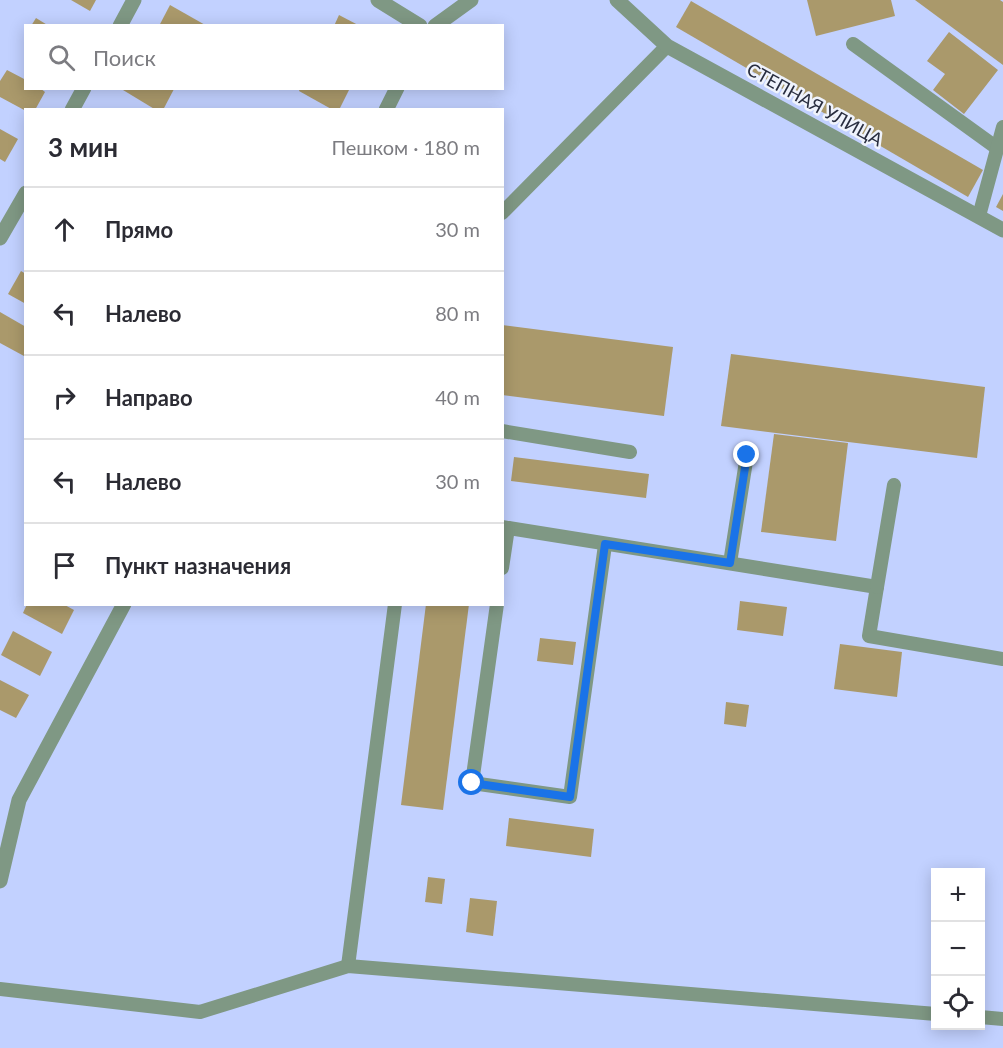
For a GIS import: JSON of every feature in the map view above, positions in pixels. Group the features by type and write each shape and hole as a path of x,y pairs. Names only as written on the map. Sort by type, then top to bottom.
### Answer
{"street":[{"path":"121,24 134,0"},
{"path":"378,0 417,24"},
{"path":"438,24 471,0"},
{"name":"СТЕПНАЯ УЛИЦА","path":"617,0 667,46 1003,230"},
{"path":"73,108 83,90"},
{"path":"387,108 397,90"},
{"path":"0,238 24,196"},
{"path":"0,881 20,801 122,606"}],"lane":[{"path":"853,44 998,148"},
{"path":"504,211 667,46"},
{"path":"979,216 1003,127"},
{"path":"504,431 630,452"},
{"path":"730,563 747,455"},
{"path":"894,485 869,636 1003,659"},
{"path":"505,528 877,587"},
{"path":"497,606 472,783 570,797 605,544"},
{"path":"348,966 395,606"},
{"path":"0,989 200,1012 348,966 931,1014"},
{"path":"985,1017 1003,1019"}],"building":[{"path":"71,0 96,0 90,11"},
{"path":"807,0 891,0 895,16 816,36"},
{"path":"915,0 1000,0 1003,2 1003,65"},
{"path":"691,1 983,170 968,197 676,27"},
{"path":"170,5 203,24 160,24"},
{"path":"339,15 356,24 335,24"},
{"path":"36,18 46,24 32,24"},
{"path":"949,32 998,70 964,114 933,90 945,74 927,61"},
{"path":"7,70 24,79 24,90 45,92 36,108 24,108 24,110 0,97 0,81"},
{"path":"123,90 173,90 164,108 153,108"},
{"path":"349,90 340,108 329,108 299,91"},
{"path":"0,129 18,139 5,162 0,159"},
{"path":"1003,194 1003,211 996,207"},
{"path":"21,271 24,273 24,303 8,294"},
{"path":"0,312 24,326 24,356 0,343"},
{"path":"504,325 673,347 664,416 504,395"},
{"path":"731,354 985,387 977,458 721,426"},
{"path":"774,434 848,443 836,541 761,532"},
{"path":"514,457 649,474 646,498 511,481"},
{"path":"740,601 787,607 783,636 737,630"},
{"path":"26,606 67,606 74,610 62,634 23,613"},
{"path":"426,606 469,606 443,810 401,805"},
{"path":"13,631 52,652 40,676 1,655"},
{"path":"540,638 576,642 573,665 537,661"},
{"path":"840,644 902,652 897,697 834,689"},
{"path":"0,680 29,695 16,718 0,710"},
{"path":"726,702 749,705 746,727 724,724"},
{"path":"509,818 594,829 591,857 506,846"},
{"path":"428,877 445,879 442,904 425,902"},
{"path":"470,898 497,901 493,936 466,932"}],"route":[{"path":"472,783 570,797 605,544 730,563 747,455"}]}
